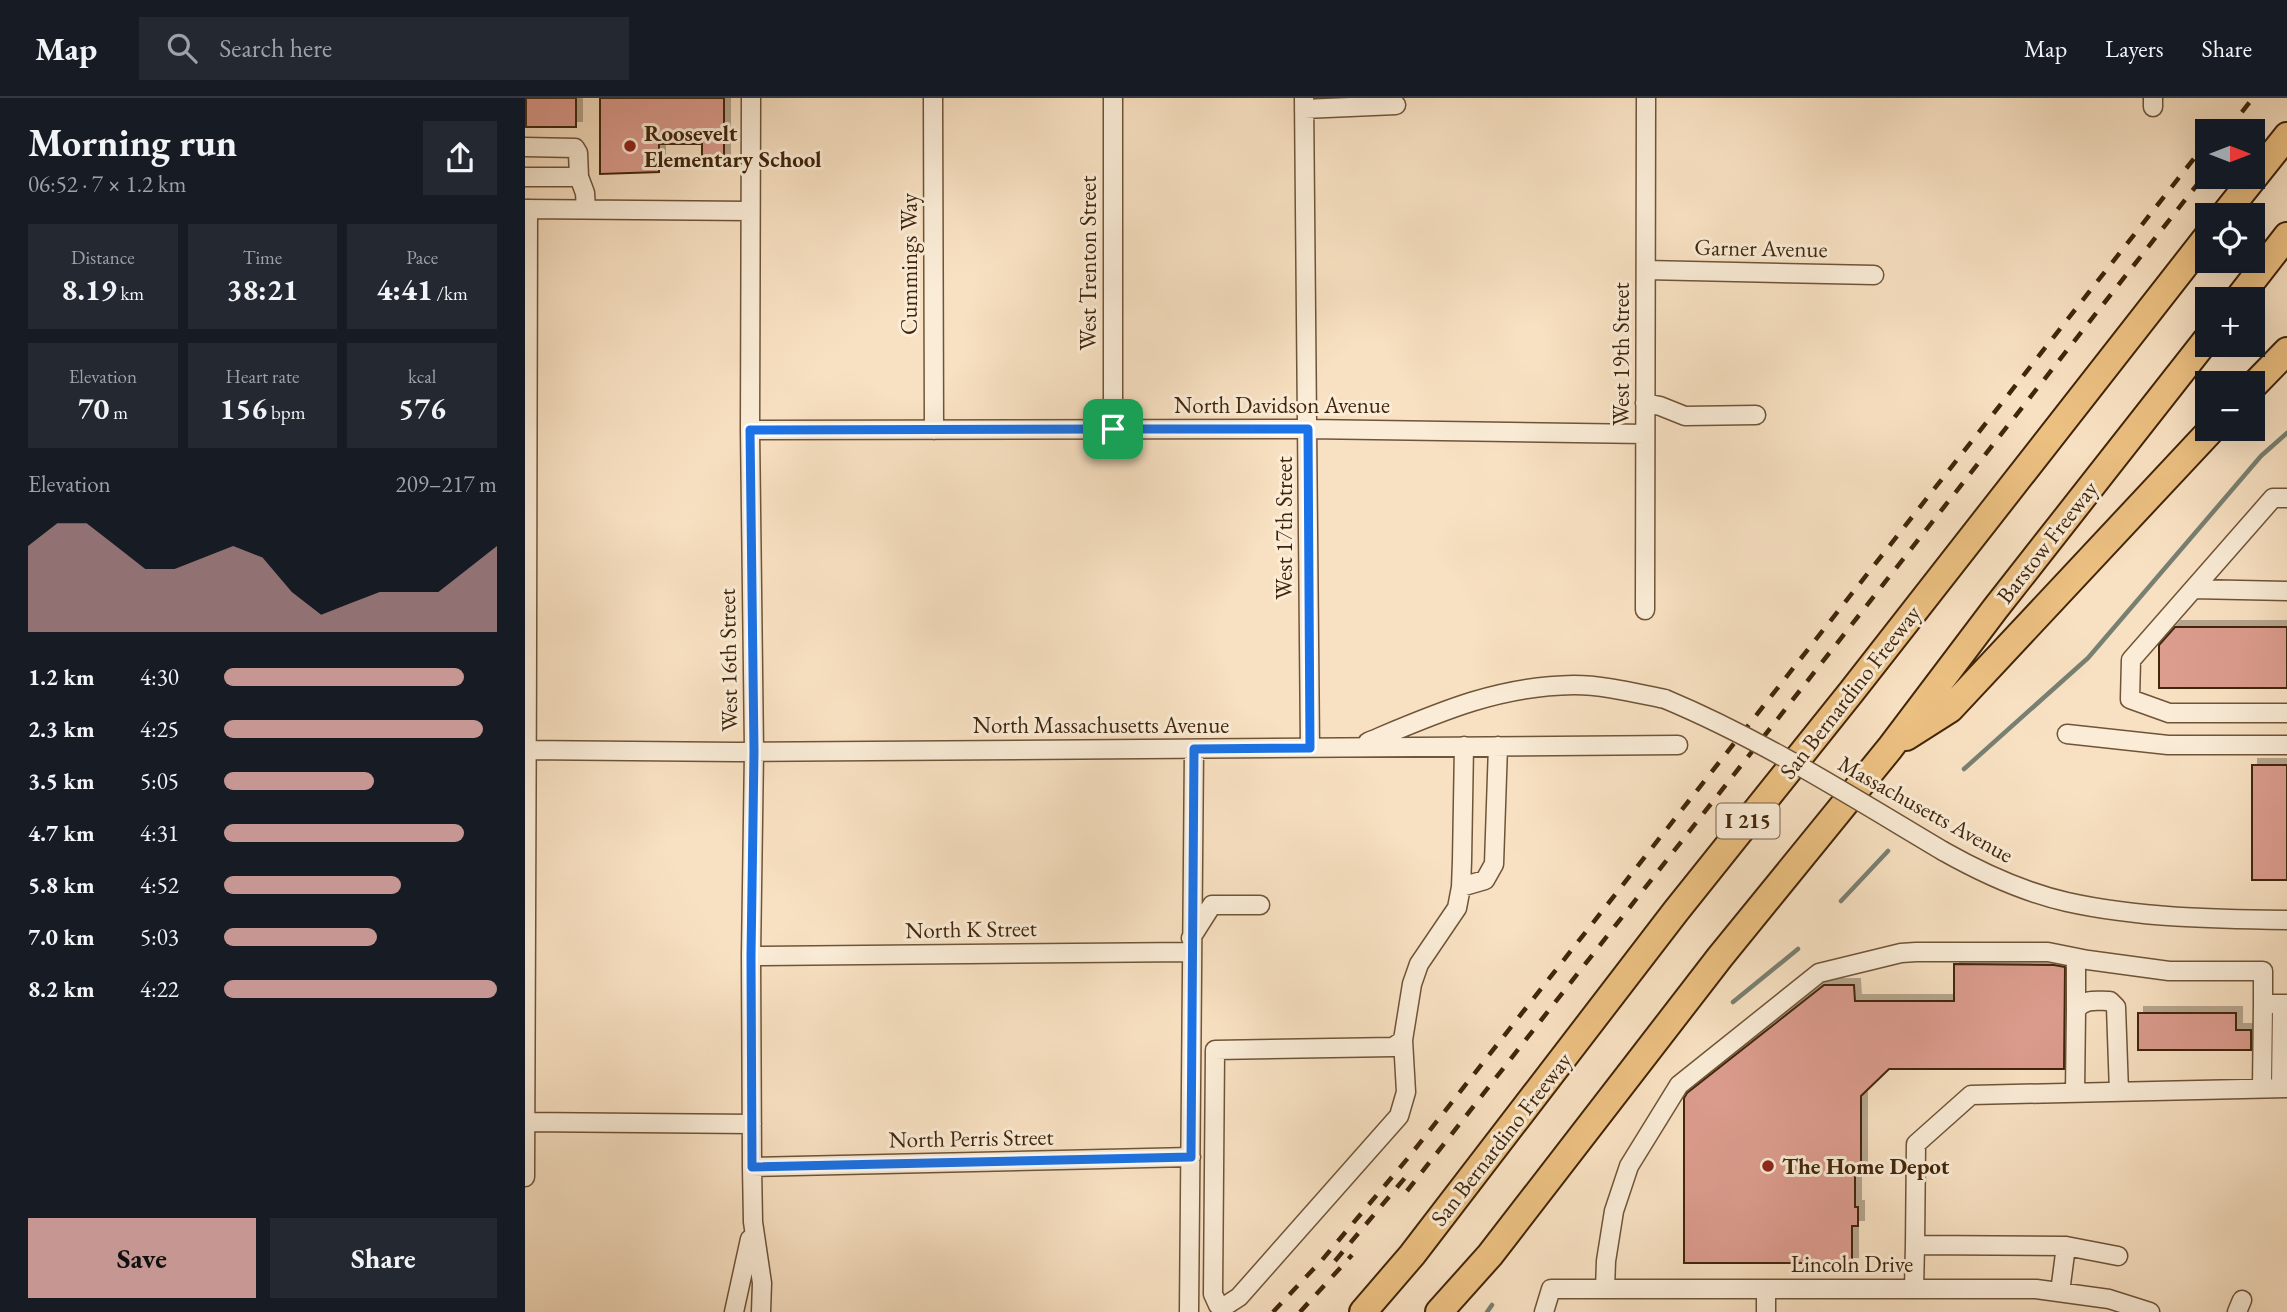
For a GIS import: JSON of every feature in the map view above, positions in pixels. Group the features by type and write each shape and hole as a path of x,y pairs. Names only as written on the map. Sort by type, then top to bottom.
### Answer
{"highway":[{"path":"2234,203 2287,136"},
{"path":"2247,287 2287,236"},
{"name":"San Bernardino Freeway","path":"1363,1312 1412,1255 1676,911 2195,252"},
{"path":"2265,374 2287,351"},
{"name":"Barstow Freeway","path":"1890,748 2195,354"},
{"path":"1890,748 1950,709 2201,441"},
{"name":"I 215","path":"1439,1312 1490,1255 1720,957 1890,748"}],"street":[{"name":"West 16th Street","path":"751,98 750,430 754,751 752,1167 753,1222 762,1283 761,1312"},
{"name":"Cummings Way","path":"933,98 934,430"},
{"name":"West Trenton Street","path":"1113,98 1113,429"},
{"name":"West 19th Street","path":"1645,610 1646,98"},
{"path":"1304,103 1396,105"},
{"name":"West 17th Street","path":"1304,103 1310,748"},
{"path":"525,147 575,148 586,210"},
{"path":"525,177 579,177"},
{"path":"525,1177 527,209 750,211"},
{"name":"Garner Avenue","path":"1646,270 1874,275"},
{"path":"1646,404 1660,406 1685,416 1756,415"},
{"name":"North Davidson Avenue","path":"750,430 1308,429 1646,434"},
{"path":"2287,498 2273,498 2131,660 2130,699 2169,713 2287,713"},
{"path":"2193,589 2287,591"},
{"name":"Massachusetts Avenue","path":"1359,747 1467,702 1508,691 1575,685 1665,699 1765,745 1943,851 1990,876 2023,889 2067,902 2182,917 2287,920"},
{"path":"2067,734 2168,745 2287,745"},
{"name":"North Massachusetts Avenue","path":"526,750 1678,745"},
{"path":"1403,1040 1394,1047 1215,1050 1213,1294 1218,1305 1225,1306 1239,1297 1399,1116 1406,1092 1403,1040 1410,994 1419,964 1457,908 1461,887 1464,746"},
{"path":"1461,887 1485,880 1494,864 1497,746"},
{"path":"1189,1312 1194,749"},
{"path":"1191,945 1212,905 1260,905"},
{"name":"North K Street","path":"751,956 1191,945"},
{"path":"1605,1289 1606,1261 1614,1211 1629,1166 1679,1085 1819,973 1901,953 1916,952 2048,952 2169,971 2263,971 2262,1088"},
{"path":"2075,1093 2076,958"},
{"path":"2076,1010 2088,1000 2110,1001 2116,1007 2119,1092"},
{"path":"1914,1289 1916,1144 1971,1095 2284,1088 2284,1004 2263,1004"},
{"path":"525,1122 752,1124"},
{"name":"North Perris Street","path":"752,1167 1191,1157"},
{"name":"West 16th Street","path":"734,1312 753,1222"},
{"path":"1915,1245 2066,1246 2118,1256"},
{"path":"2060,1292 2066,1246"},
{"name":"Lincoln Drive","path":"1544,1312 1551,1289 2036,1289 2109,1299 2150,1312"},
{"path":"1766,1289 1766,1312"}],"building":[{"path":"526,98 576,98 576,127 526,127"},
{"path":"600,98 724,98 724,168 702,168 702,144 659,144 659,172 600,174"},
{"path":"2175,627 2287,627 2287,688 2159,688 2159,645"},
{"path":"2252,765 2287,765 2287,880 2252,880"},
{"name":"The Home Depot","path":"1954,964 2065,967 2064,1069 1889,1069 1861,1096 1861,1176 1855,1176 1858,1226 1852,1226 1852,1263 1684,1263 1684,1098 1687,1093 1824,985 1854,985 1855,1001 1954,1001"},
{"path":"2138,1013 2236,1013 2236,1030 2251,1030 2251,1050 2138,1050"}],"waterway":[{"path":"1964,769 2088,658 2261,456 2287,433"},
{"path":"1841,901 1888,851"},
{"path":"1733,1002 1798,949"},
{"path":"1487,1312 1492,1305"}],"railway":[{"path":"2236,119 2253,98"},
{"path":"1273,1312 1322,1260 1408,1158 2195,157"},
{"path":"1407,1191 2195,187"},
{"path":"1335,1261 1409,1173"},
{"path":"1300,1312 1352,1255"}],"place":[{"name":"Roosevelt Elementary School","path":"630,146"},
{"name":"The Home Depot","path":"1768,1166"}],"route":[{"path":"1113,429 1308,429 1310,748 1194,749 1191,1157 752,1167 754,751 750,430 1113,429"}]}
